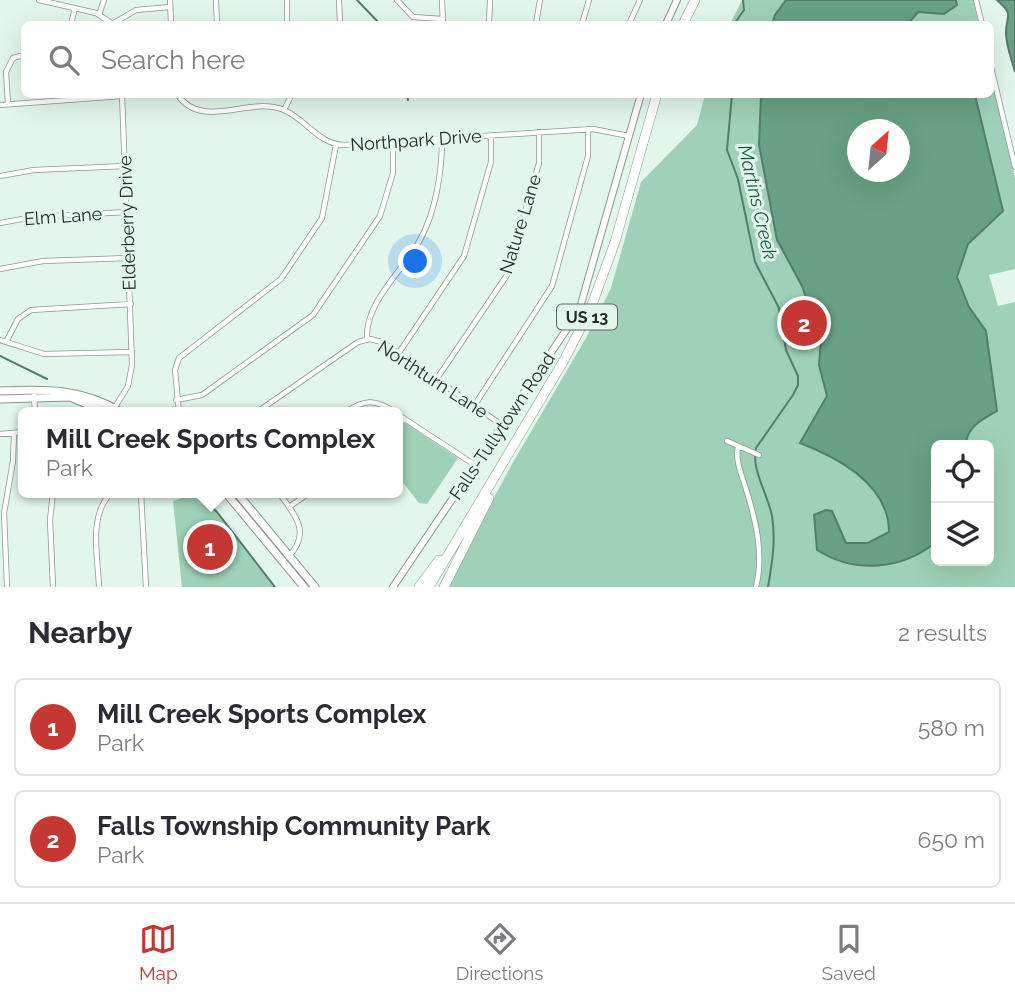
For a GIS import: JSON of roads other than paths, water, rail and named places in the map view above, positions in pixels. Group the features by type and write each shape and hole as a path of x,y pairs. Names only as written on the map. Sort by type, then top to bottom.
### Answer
{"highway":[{"path":"685,21 695,0"},
{"path":"690,21 701,0"},
{"name":"US 13","path":"429,587 563,362 593,304 615,242 656,98"},
{"name":"US 13","path":"436,587 568,365 598,306 623,237 661,98"},
{"path":"444,587 489,497"},
{"path":"419,587 470,520"}],"main road":[{"path":"0,391 70,397 94,407"},
{"path":"0,398 73,391 107,407"},
{"path":"230,498 285,560 315,587"},
{"path":"241,498 304,587"}],"street":[{"path":"39,0 99,15 108,21"},
{"path":"99,15 104,0"},
{"path":"170,0 171,21"},
{"path":"216,0 217,21"},
{"path":"287,0 287,21"},
{"path":"339,0 340,21"},
{"path":"397,0 413,17 437,21"},
{"path":"442,0 443,21"},
{"path":"489,21 490,0"},
{"path":"536,21 540,0"},
{"path":"583,21 589,0"},
{"path":"630,21 640,0"},
{"path":"667,21 677,0"},
{"path":"976,0 981,21"},
{"path":"117,21 135,10 170,7"},
{"path":"72,21 75,8"},
{"path":"8,104 8,64 13,58 21,56"},
{"path":"994,80 1015,167"},
{"path":"0,105 84,98"},
{"name":"Elderberry Drive","path":"118,407 130,379 132,352 122,98"},
{"path":"180,98 187,106 201,111 271,107 284,110 290,98"},
{"name":"Falls-Tullytown Road","path":"393,587 579,311 640,98"},
{"name":"Northpark Drive","path":"284,110 323,140 336,145 588,129 629,136"},
{"path":"474,406 548,296 588,156 588,129"},
{"name":"Nature Lane","path":"436,380 507,275 539,163 539,132"},
{"path":"398,354 464,256 491,162 491,136"},
{"path":"367,340 370,314 425,228 441,169 442,139"},
{"path":"176,400 202,394 313,315 380,216 393,173 393,142"},
{"path":"178,407 175,370 182,353 276,286 318,227 327,205 336,145"},
{"path":"0,176 34,170 125,166"},
{"name":"Elm Lane","path":"0,223 43,216 127,212"},
{"path":"0,269 43,261 129,258"},
{"path":"131,304 31,310 18,318 3,341 51,355 132,352"},
{"name":"Northturn Lane","path":"264,407 358,342 367,340 382,342 503,425"},
{"path":"34,393 35,407"},
{"path":"356,407 368,401 387,407"},
{"path":"404,419 475,465"},
{"path":"7,587 4,513 13,461 14,433"},
{"path":"0,434 18,433"},
{"path":"727,442 760,455"},
{"path":"738,447 737,461 756,522 759,560 756,587"},
{"path":"52,498 50,520 52,587"},
{"path":"99,587 97,517 108,498"},
{"path":"141,498 146,587"},
{"path":"283,498 302,532 298,547 285,560"},
{"path":"289,507 302,498"}],"waterway":[{"path":"357,0 377,21"},
{"name":"Martins Creek","path":"736,21 744,10 743,0"},
{"name":"Martins Creek","path":"732,98 727,150 738,179 755,262 779,308 786,350 798,376 798,385 793,395 756,448 756,465 770,508 774,534 768,587"},
{"path":"0,356 47,379"},
{"path":"203,498 275,587"}],"place":[{"name":"Falls Township Community Park","path":"804,323"},
{"name":"Mill Creek Sports Complex","path":"210,547"}]}
